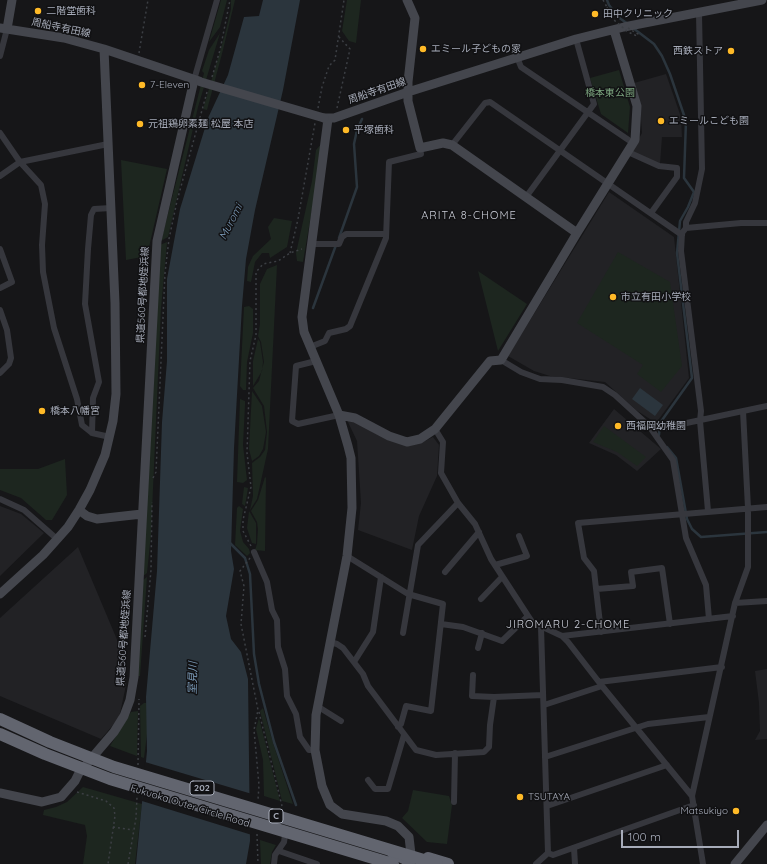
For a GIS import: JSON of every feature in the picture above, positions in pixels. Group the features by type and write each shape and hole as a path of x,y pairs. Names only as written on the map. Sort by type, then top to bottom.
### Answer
{"highway":[{"name":"Fukuoka Outer Circle Road","path":"0,715 38,734 95,756 280,809 343,832 411,860 448,864"},
{"name":"C","path":"0,719 50,742 114,767 437,864"},
{"path":"38,734 47,744 75,757 79,763 79,772"},
{"name":"Fukuoka Outer Circle Road","path":"0,735 31,753 79,772 151,789 169,800 386,864"},
{"name":"C","path":"0,735 110,779 392,864"},
{"path":"95,756 98,769 124,783"},
{"path":"411,860 418,864"}],"street":[{"path":"0,56 3,28 12,0"},
{"path":"201,82 217,0"},
{"path":"310,347 325,341 329,334 346,329 350,326 386,234 389,162 421,154 408,101 415,18 407,0"},
{"name":"周船寺有田線","path":"3,28 64,38 201,82 323,118 576,39 762,0"},
{"path":"699,13 702,169 700,188 686,222 686,228 682,235 681,251 701,411 700,421 708,511"},
{"path":"501,360 635,140 637,106 614,30"},
{"path":"526,197 594,104 576,39"},
{"path":"0,594 44,555 68,527 79,510 99,470 110,437 116,386 111,208 104,50"},
{"path":"517,57 521,68 588,111 633,143"},
{"name":"県道560号都地姪浜線","path":"0,793 36,801 53,800 61,797 69,789 79,772 95,756 114,732 124,716 130,700 134,677 157,241 201,82"},
{"path":"452,145 485,103 490,102 682,235"},
{"path":"323,118 311,246 302,317 304,332 339,415 351,458 352,508 347,556 317,706 314,729 315,750 322,786 327,800 333,809 342,814 386,822 398,826 409,837 411,860"},
{"path":"0,133 20,162 41,185 45,204 42,245 43,272 54,328 77,399 82,425 92,433 110,437"},
{"path":"420,148 443,143 452,145 577,233"},
{"path":"0,176 20,162 108,144"},
{"path":"628,152 659,166 678,168 678,177 651,213"},
{"path":"92,433 93,398 99,382 85,304 88,249 91,215 94,209 111,208"},
{"path":"686,228 741,223 767,223"},
{"path":"311,246 336,244 342,236 346,234 386,234"},
{"path":"0,249 12,282 0,288"},
{"path":"0,310 7,330 11,358 0,373"},
{"path":"0,332 7,330"},
{"path":"316,361 296,366 292,421 298,424 339,415 355,418 389,436 407,442 420,439 435,429 490,362 501,360 522,372 540,379 562,380 603,387 615,394 651,427 673,460 686,538 706,585 709,619"},
{"path":"651,427 663,428 767,406"},
{"path":"692,796 709,717 722,667 735,603 748,567 749,530 743,411"},
{"path":"435,429 443,442 441,473 458,504 475,524 495,565 532,622 562,636 692,796 703,864"},
{"path":"0,499 24,510 57,539"},
{"path":"403,633 408,594 418,545 458,504"},
{"path":"601,632 594,571 584,558 578,523 689,512 767,507"},
{"path":"79,510 87,516 97,519 142,514"},
{"path":"445,572 479,532"},
{"path":"495,565 527,556 520,536"},
{"path":"254,552 267,582 272,610 277,620 278,647 285,669 287,696 296,714 300,737 309,750 315,750"},
{"path":"347,556 408,594 443,604 431,711 406,706 401,724 398,727"},
{"path":"597,589 633,586 631,572 662,568 670,624"},
{"path":"354,662 373,632 381,577"},
{"path":"481,599 502,577"},
{"path":"735,603 767,601"},
{"path":"441,624 463,627 502,641 528,616"},
{"path":"562,636 733,616"},
{"path":"536,864 548,853 541,627"},
{"path":"478,648 482,633"},
{"path":"330,642 343,648 363,674 368,686 416,750 436,754 484,752 489,747 494,697"},
{"path":"544,705 600,684 722,667"},
{"path":"473,675 472,696 494,697 543,695"},
{"path":"317,706 341,722"},
{"path":"545,757 635,727 648,724 709,717"},
{"path":"368,780 375,789 388,789 404,735"},
{"path":"454,802 455,754"},
{"path":"546,806 667,765"},
{"path":"548,853 553,855 574,848 694,804"},
{"path":"735,864 767,825"},
{"path":"274,864 275,855 279,851 279,833"},
{"path":"574,848 574,864"},
{"path":"279,851 317,864"}],"path":[{"path":"138,61 148,0"},
{"path":"211,79 221,44 230,0"},
{"path":"318,110 322,87 329,66 335,60 340,37 344,0"},
{"path":"603,0 614,20 628,32 636,36 638,34 629,27"},
{"path":"290,253 323,118 337,107 350,49 340,37"},
{"path":"153,479 156,472 165,280 169,239 181,187 201,82"},
{"path":"280,809 241,624 244,586 240,571 254,552 244,531 244,520 251,487 247,453 250,362 256,334 256,272 263,264 278,260 290,253 311,246"},
{"path":"144,643 151,570 154,508 152,498"},
{"path":"138,765 139,695"},
{"path":"258,710 254,730 258,801"},
{"path":"76,791 106,801 114,808 114,827 108,864"},
{"path":"128,864 134,830 137,795"},
{"path":"114,827 134,830"},
{"path":"257,832 258,864"}],"shaded area":[{"name":"エミールこども園","path":"666,74 681,117 682,137 662,137 660,164 631,153 642,133 640,105 634,83"},
{"name":"市立有田小学校","path":"609,192 674,237 689,378 656,423 636,410 605,382 550,376 534,371 508,356"},
{"name":"西福岡幼稚園","path":"614,409 661,449 637,471 616,455 589,443"},
{"path":"347,420 355,421 378,435 423,442 433,437 439,445 437,476 419,516 412,550 358,530 361,503 357,441"},
{"path":"0,506 21,514 44,533 0,576"},
{"path":"78,547 126,661 126,685 119,718 101,739 0,696 0,618"},
{"path":"767,669 767,739 755,740 760,731 759,703 755,671"}],"green space":[{"path":"221,0 227,0 220,27 209,42"},
{"path":"231,0 235,0 207,110 203,109 225,34 231,9"},
{"path":"347,0 361,0 356,43 349,41 342,31"},
{"path":"220,33 198,107 168,237 161,241 204,73 202,71 209,50"},
{"name":"橋本東公園","path":"619,70 630,107 628,133 601,114 590,78"},
{"path":"322,143 303,262 297,261 296,253 312,181 316,150"},
{"path":"121,160 167,169 147,256 126,260"},
{"path":"274,218 292,221 287,247 270,258 269,253 262,253 255,262 251,282 247,281 248,267 253,256 271,239 268,227"},
{"path":"167,242 161,308 151,534 147,573 142,577 160,245"},
{"path":"618,252 670,282 682,366 661,392 637,374 643,365 577,323"},
{"path":"277,265 268,449 257,499 250,510 253,496 252,463 260,457 265,450 267,432 264,406 253,388 259,381 264,362 261,342 258,336 260,324 260,284 267,269"},
{"path":"478,271 527,304 498,351"},
{"path":"249,306 253,309 253,333 247,362 246,390 243,390 240,386 244,307"},
{"path":"258,339 260,342 263,362 262,371 253,386 253,361"},
{"path":"252,391 262,406 266,432 263,449 259,456 252,461 249,449"},
{"path":"240,399 245,401 243,445 247,480 243,483 237,482"},
{"path":"604,426 646,457 637,466 617,452 593,442"},
{"path":"65,459 67,495 52,520 46,520 21,498 0,490 0,469 38,469"},
{"path":"265,477 265,551 255,550 258,529 257,522 251,511 258,500"},
{"path":"244,487 248,488 245,506 242,504"},
{"path":"239,506 243,509 240,531 243,542 249,549 250,553 247,556 235,545 237,508"},
{"path":"249,511 256,523 256,544 252,543 247,528"},
{"path":"147,577 140,676 137,676 143,580"},
{"path":"144,703 151,703 144,758 141,757 140,706"},
{"path":"263,708 293,804 282,801 260,711"},
{"path":"138,711 137,756 110,746 131,712"},
{"path":"259,718 280,801 264,796 263,760 256,729"},
{"path":"83,787 142,804 135,864 83,864 87,836 85,825 43,815 44,810 67,802"},
{"path":"413,790 449,796 452,805 447,844 427,842 402,818 408,811"},
{"path":"260,840 276,845 272,852 270,864 261,864"}],"water":[{"path":"263,0 300,0 283,90 255,210 246,259 242,306 234,448 231,551 234,569 226,616 231,639 241,652 248,679 250,841 246,864 136,864 147,751 146,697 157,571 162,422 167,361 167,279 180,209 208,118 228,75 244,17 259,16"},
{"path":"640,388 663,405 655,416 632,399"}],"pier":[{"path":"145,762 252,794 252,835 142,801"}],"waterway":[{"path":"607,0 618,17 628,24"},
{"path":"633,28 654,44 662,56 670,74 686,121 684,178 694,192 680,221 677,253 692,378 660,423 659,435"},
{"path":"339,238 357,187 354,144 357,130 362,119"},
{"path":"313,308 336,245"},
{"path":"667,447 676,458 687,519 692,529 701,537 767,532"},
{"path":"230,543 245,558 250,574 254,654 259,684 274,742 296,805"}],"place":[{"name":"二階堂歯科","path":"38,11"},
{"name":"田中クリニック","path":"595,14"},
{"name":"エミール子どもの家","path":"423,49"},
{"name":"西鉄ストア","path":"731,51"},
{"name":"7-Eleven","path":"142,85"},
{"name":"エミールこども園","path":"661,121"},
{"name":"元祖鶏卵素麺 松屋 本店","path":"140,124"},
{"name":"平塚歯科","path":"346,130"},
{"name":"市立有田小学校","path":"613,297"},
{"name":"橋本八幡宮","path":"42,411"},
{"name":"西福岡幼稚園","path":"618,426"},
{"name":"TSUTAYA","path":"520,797"},
{"name":"Matsukiyo","path":"736,811"}],"district":[{"name":"ARITA 8-CHOME","path":"469,216"},
{"name":"JIROMARU 2-CHOME","path":"568,625"}],"water label":[{"name":"Muromi","path":"231,222"},
{"name":"室見川","path":"193,678"}]}
